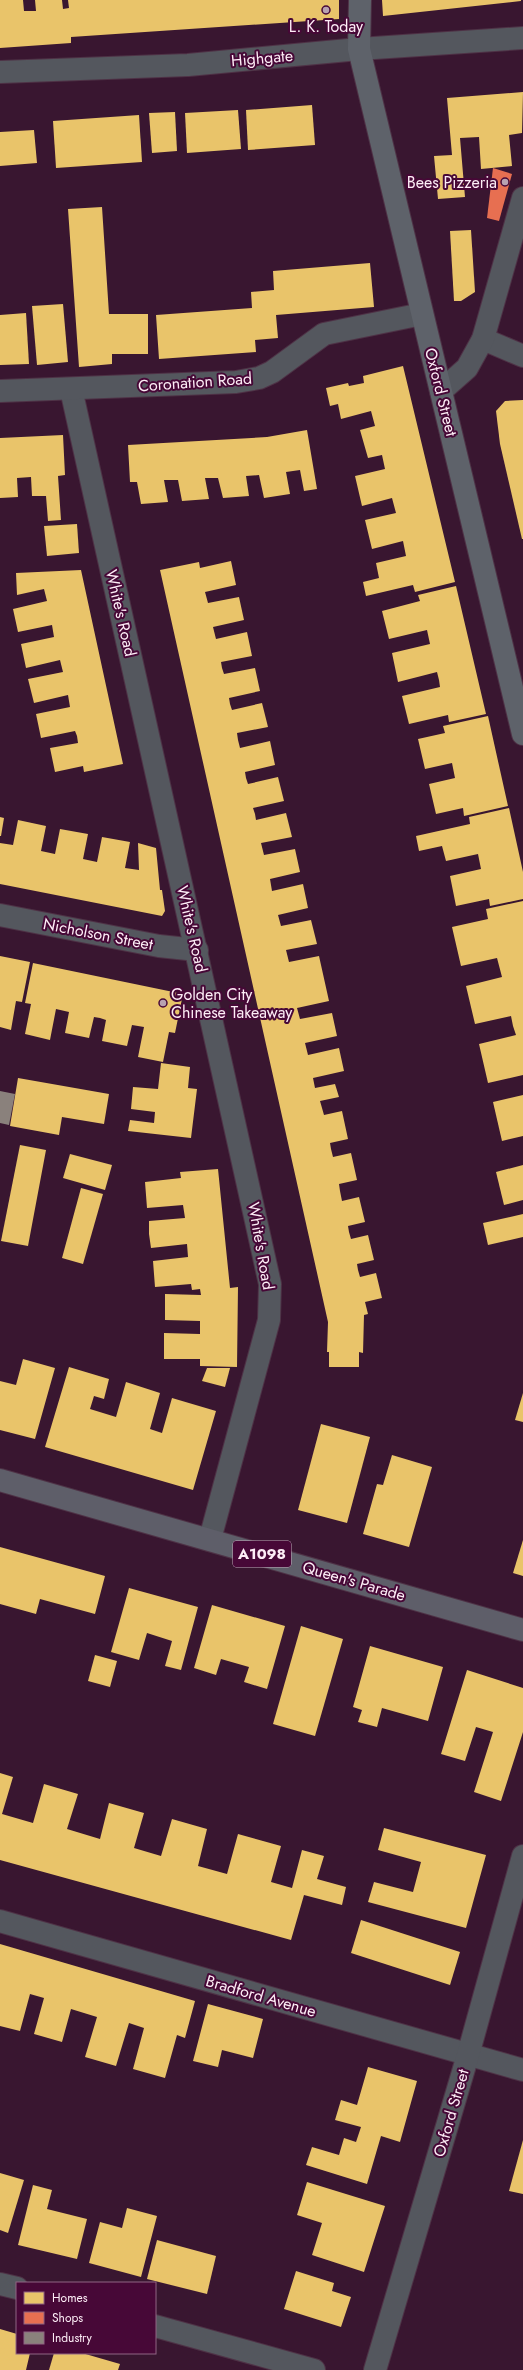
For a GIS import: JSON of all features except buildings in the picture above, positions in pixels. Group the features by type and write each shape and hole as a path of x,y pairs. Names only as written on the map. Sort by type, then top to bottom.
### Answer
{"main road":[{"name":"Queen's Parade","path":"0,1480 523,1630"}],"street":[{"name":"Oxford Street","path":"360,0 359,49 523,734"},
{"name":"Highgate","path":"0,72 188,64 359,49 523,38"},
{"path":"441,391 467,368 483,339 523,198"},
{"name":"Coronation Road","path":"0,391 236,382 259,378 272,372 324,334 422,314"},
{"path":"483,339 523,356"},
{"name":"White's Road","path":"71,388 270,1284 269,1320 210,1539"},
{"name":"Nicholson Street","path":"0,915 159,946 197,950"},
{"name":"Oxford Street","path":"375,2370 468,2055 523,1856"},
{"name":"Bradford Avenue","path":"0,1921 523,2070"},
{"path":"0,2284 16,2288"},
{"path":"156,2326 314,2370"}],"place":[{"name":"L. K. Today","path":"326,10"},
{"name":"Bees Pizzeria","path":"505,182"},
{"name":"Golden City Chinese Takeaway","path":"163,1003"}]}
